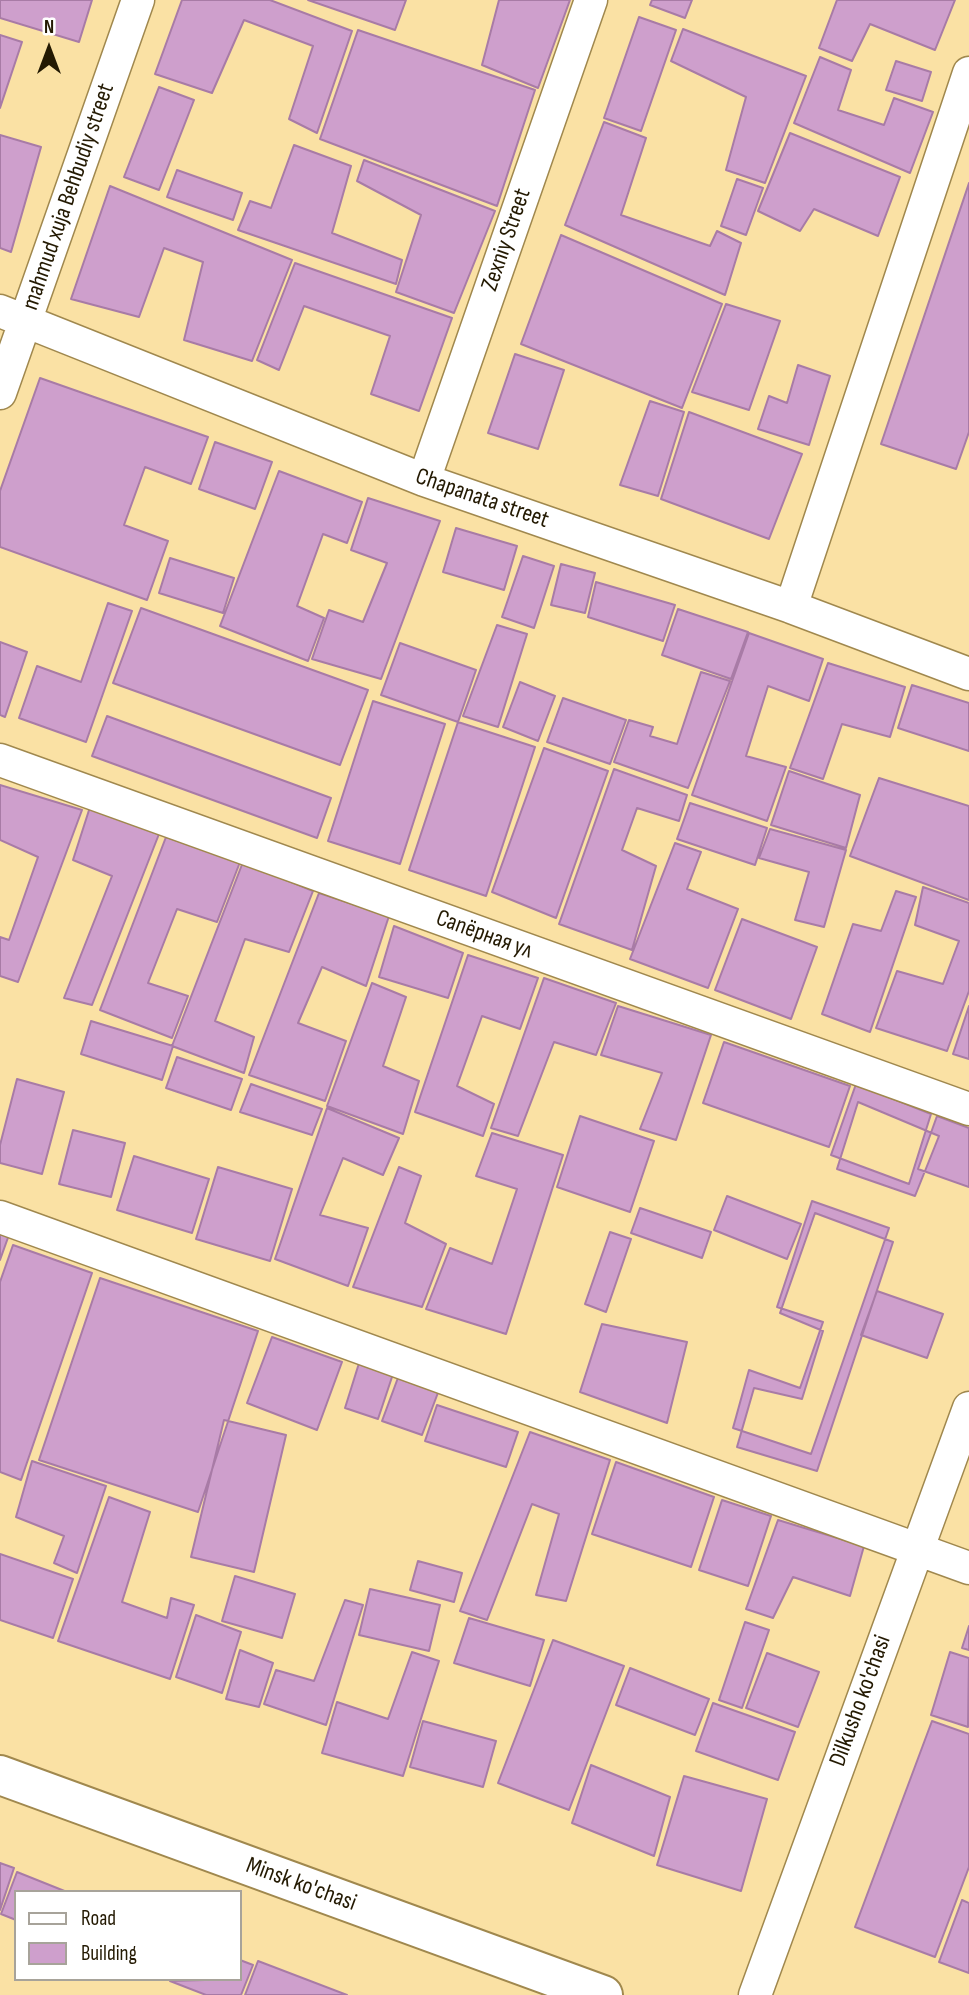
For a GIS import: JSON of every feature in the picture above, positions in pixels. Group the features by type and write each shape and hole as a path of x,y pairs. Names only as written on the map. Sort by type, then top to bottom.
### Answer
{"street":[{"name":"mahmud xuja Behbudiy street","path":"0,393 13,315 138,0"},
{"name":"Zexniy Street","path":"424,480 591,0"},
{"path":"790,607 969,73"},
{"name":"Chapanata street","path":"13,315 424,480 790,607 969,674"},
{"name":"Сапёрная ул","path":"0,760 969,1109"},
{"path":"0,1217 969,1569"},
{"name":"Dilkusho ko'chasi","path":"755,1995 969,1408"},
{"name":"Minsk ko'chasi","path":"0,1775 603,1995"}],"building":[{"path":"0,0 92,0 79,42 0,18"},
{"path":"182,0 270,0 352,31 317,133 289,119 313,46 244,20 212,93 155,74"},
{"path":"308,0 406,0 395,30"},
{"path":"499,0 570,0 538,88 482,65"},
{"path":"652,0 692,0 685,18 650,5"},
{"path":"837,0 955,0 935,50 870,24 852,61 819,48"},
{"path":"639,17 676,30 641,131 604,118"},
{"path":"683,29 806,76 765,183 726,170 746,97 671,61"},
{"path":"358,30 535,90 497,206 320,139"},
{"path":"0,35 22,42 0,108"},
{"path":"820,57 851,70 838,110 884,125 894,98 933,112 910,173 794,123"},
{"path":"896,61 931,72 922,101 886,90"},
{"path":"159,87 194,100 159,190 124,177"},
{"path":"604,122 646,138 621,215 710,246 717,231 741,243 725,295 565,225"},
{"path":"790,133 900,177 878,236 814,209 800,231 758,211"},
{"path":"0,135 41,147 11,252 0,248"},
{"path":"294,145 351,166 332,233 402,260 396,284 238,230 250,201 271,208"},
{"path":"364,160 495,211 454,313 396,292 421,215 357,181"},
{"path":"177,170 242,193 233,220 167,197"},
{"path":"737,179 763,188 746,235 721,226"},
{"path":"969,183 969,432 956,469 881,444"},
{"path":"110,186 292,260 252,361 184,340 203,262 164,248 139,317 71,299"},
{"path":"561,235 722,304 682,408 521,344"},
{"path":"295,263 452,318 419,411 371,394 390,336 304,306 279,370 257,360"},
{"path":"726,304 780,321 749,410 692,392"},
{"path":"515,354 564,370 538,449 488,433"},
{"path":"798,365 830,376 809,445 758,429 769,396 787,403"},
{"path":"40,378 208,437 191,484 145,467 124,525 168,541 147,600 0,547 0,491"},
{"path":"650,401 684,412 658,496 620,485"},
{"path":"689,412 802,454 769,539 661,499"},
{"path":"215,442 272,462 255,509 199,489"},
{"path":"279,471 362,502 347,543 323,534 297,606 324,618 308,661 220,626"},
{"path":"368,498 440,521 381,679 312,659 329,610 363,622 387,563 351,550"},
{"path":"456,528 517,546 504,590 443,572"},
{"path":"523,556 554,566 534,628 502,617"},
{"path":"170,558 234,578 223,613 159,593"},
{"path":"561,564 595,573 585,613 551,605"},
{"path":"596,582 675,605 663,641 588,617"},
{"path":"108,603 132,611 86,742 19,718 37,666 81,682"},
{"path":"141,608 368,690 340,765 113,683"},
{"path":"678,609 748,632 731,679 662,655"},
{"path":"497,625 527,634 498,727 463,716"},
{"path":"749,633 823,659 809,701 768,686 746,756 786,767 767,821 692,795"},
{"path":"0,642 27,652 5,717 0,715"},
{"path":"400,643 476,670 458,722 381,695"},
{"path":"828,663 905,687 890,737 842,724 823,779 790,768"},
{"path":"701,672 730,681 688,788 614,762 629,720 653,727 650,736 677,744"},
{"path":"520,682 555,696 538,741 503,727"},
{"path":"912,685 969,703 969,751 898,728"},
{"path":"563,698 626,720 610,764 547,742"},
{"path":"373,701 445,724 400,864 328,841"},
{"path":"107,716 331,798 317,838 92,756"},
{"path":"458,722 535,747 486,896 409,870"},
{"path":"544,748 608,771 556,918 492,892"},
{"path":"614,769 687,795 679,821 637,808 622,850 656,866 632,950 559,924"},
{"path":"789,771 860,795 846,848 771,825"},
{"path":"879,778 969,806 969,900 850,856"},
{"path":"0,785 82,810 18,982 0,976 0,937 9,940 38,857 0,840"},
{"path":"690,803 767,828 755,865 677,839"},
{"path":"90,807 159,834 92,1005 64,998 112,876 73,860"},
{"path":"770,829 846,850 824,927 795,920 809,872 759,858"},
{"path":"166,837 240,862 217,922 177,909 148,983 188,996 172,1038 100,1010"},
{"path":"675,843 701,852 687,889 738,909 708,988 630,959"},
{"path":"243,862 313,891 289,952 245,939 215,1021 254,1037 244,1073 172,1046"},
{"path":"923,887 969,903 969,991 947,1051 876,1028 897,971 943,984 959,941 915,925"},
{"path":"896,891 916,897 870,1032 822,1014 853,924 881,931"},
{"path":"319,893 389,916 366,986 322,967 298,1023 346,1041 325,1101 249,1075"},
{"path":"742,919 817,947 791,1019 715,990"},
{"path":"394,926 463,953 448,998 379,977"},
{"path":"468,955 538,978 520,1029 482,1016 457,1086 494,1104 483,1136 415,1112"},
{"path":"544,978 616,1003 596,1055 554,1042 518,1136 491,1128"},
{"path":"372,983 406,997 383,1066 419,1081 403,1134 327,1106"},
{"path":"618,1006 711,1035 676,1140 640,1129 662,1073 601,1055"},
{"path":"969,1006 969,1059 953,1054"},
{"path":"91,1021 173,1046 162,1080 81,1054"},
{"path":"724,1042 850,1086 829,1147 703,1103"},
{"path":"177,1057 242,1079 231,1110 166,1088"},
{"path":"17,1079 64,1092 42,1174 0,1163 0,1145"},
{"path":"251,1084 322,1109 312,1135 240,1112"},
{"path":"856,1084 931,1114 909,1184 831,1155"},
{"path":"858,1102 939,1136 915,1196 837,1169"},
{"path":"327,1108 399,1138 383,1175 343,1158 320,1215 368,1228 348,1286 275,1259"},
{"path":"580,1116 654,1141 630,1212 557,1187"},
{"path":"937,1116 969,1128 969,1187 918,1169"},
{"path":"73,1130 125,1143 111,1197 59,1184"},
{"path":"492,1133 563,1155 506,1334 426,1309 450,1248 492,1264 517,1189 476,1176"},
{"path":"134,1156 209,1179 192,1233 117,1210"},
{"path":"218,1167 292,1189 270,1261 196,1239"},
{"path":"399,1167 421,1176 405,1223 446,1244 422,1307 353,1287"},
{"path":"727,1196 801,1224 787,1259 714,1230"},
{"path":"812,1201 889,1228 811,1454 733,1428 749,1370 800,1388 823,1322 777,1307"},
{"path":"640,1208 711,1232 702,1258 631,1233"},
{"path":"815,1213 893,1242 817,1471 737,1447 754,1388 802,1399 823,1331 780,1313"},
{"path":"0,1229 10,1232 0,1260"},
{"path":"610,1232 631,1239 606,1312 585,1304"},
{"path":"13,1245 92,1273 21,1480 0,1472 0,1282"},
{"path":"100,1278 258,1331 198,1512 39,1460"},
{"path":"877,1291 943,1314 927,1358 861,1335"},
{"path":"602,1324 687,1342 667,1423 580,1392"},
{"path":"272,1337 342,1362 317,1430 247,1403"},
{"path":"360,1360 394,1371 378,1419 345,1408"},
{"path":"399,1375 439,1390 422,1435 382,1421"},
{"path":"437,1405 518,1432 506,1467 425,1441"},
{"path":"224,1420 286,1435 254,1572 191,1557"},
{"path":"530,1432 610,1460 566,1601 536,1595 559,1514 532,1504 487,1620 460,1611"},
{"path":"32,1461 106,1486 77,1573 54,1563 64,1536 16,1517"},
{"path":"616,1462 714,1497 691,1567 592,1534"},
{"path":"109,1497 150,1512 122,1602 167,1618 171,1598 194,1605 170,1679 58,1641"},
{"path":"722,1500 771,1516 748,1586 699,1570"},
{"path":"778,1520 864,1546 850,1596 793,1577 773,1618 746,1609"},
{"path":"0,1554 73,1579 53,1638 0,1620"},
{"path":"418,1561 462,1573 454,1602 410,1590"},
{"path":"235,1576 295,1594 282,1638 222,1621"},
{"path":"370,1589 440,1605 429,1651 359,1635"},
{"path":"345,1600 363,1605 326,1725 264,1704 276,1670 314,1681"},
{"path":"196,1615 241,1632 222,1693 176,1677"},
{"path":"469,1618 544,1640 530,1686 454,1663"},
{"path":"745,1622 769,1630 742,1708 719,1700"},
{"path":"969,1626 969,1650 962,1648"},
{"path":"553,1640 624,1666 569,1810 498,1783"},
{"path":"240,1650 273,1663 259,1707 226,1699"},
{"path":"412,1652 439,1661 403,1776 322,1753 337,1702 388,1719"},
{"path":"950,1652 969,1658 968,1727 931,1715"},
{"path":"767,1653 819,1672 798,1727 746,1708"},
{"path":"630,1668 709,1699 695,1735 616,1705"},
{"path":"713,1703 795,1732 778,1780 696,1751"},
{"path":"423,1721 496,1741 483,1787 410,1767"},
{"path":"932,1721 969,1734 969,1867 935,1957 855,1927"},
{"path":"591,1765 670,1797 654,1856 572,1823"},
{"path":"684,1776 767,1799 741,1891 657,1865"},
{"path":"0,1863 14,1868 0,1910"},
{"path":"17,1872 62,1890 14,1890 14,1919 1,1914"},
{"path":"962,1900 969,1903 969,1973 939,1962"},
{"path":"242,1961 253,1965 241,1995 206,1995 170,1981 242,1981"},
{"path":"258,1961 347,1995 245,1995"}]}
